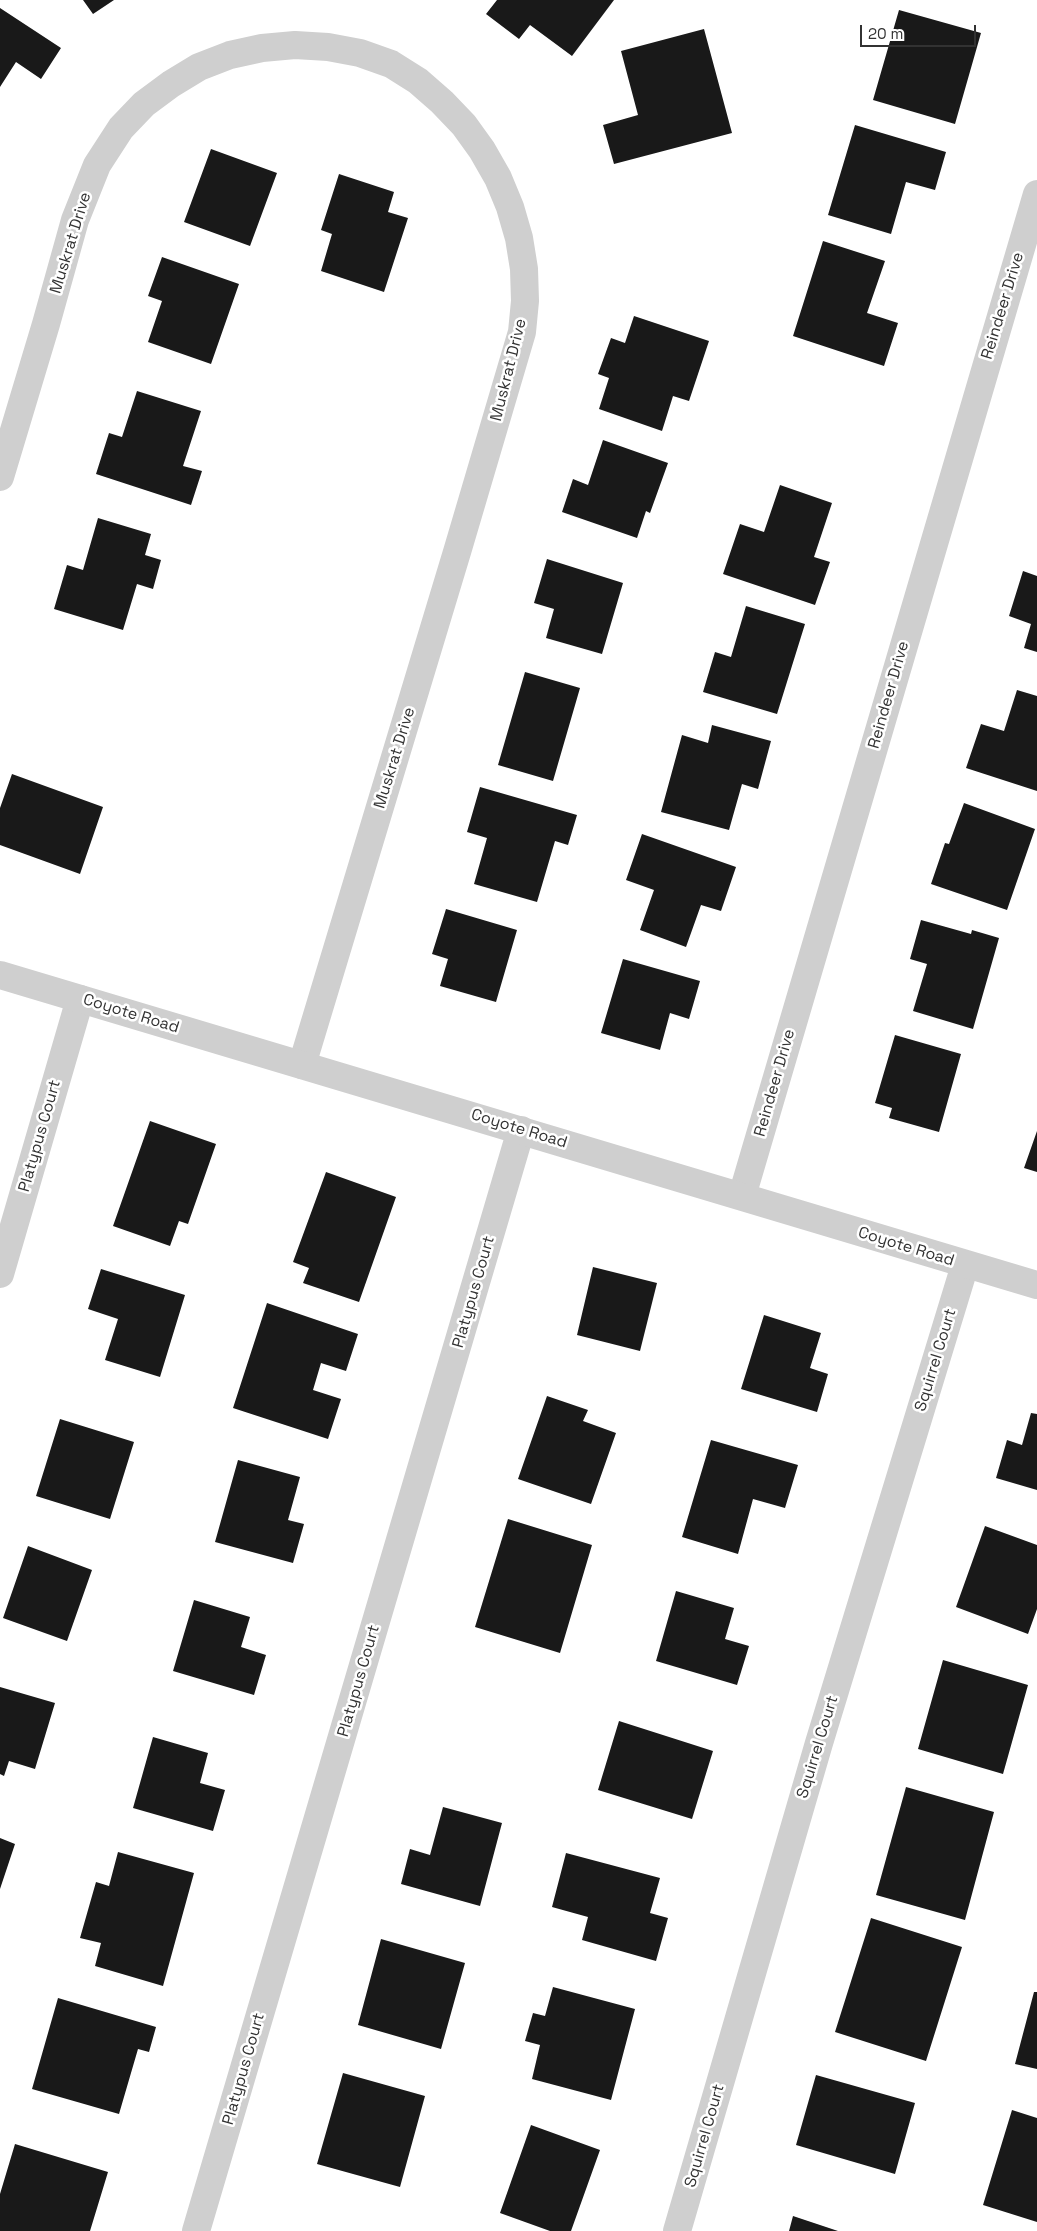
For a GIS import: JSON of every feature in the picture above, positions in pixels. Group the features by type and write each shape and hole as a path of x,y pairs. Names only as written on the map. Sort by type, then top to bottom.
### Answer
{"street":[{"name":"Muskrat Drive","path":"0,477 75,220 97,165 121,128 144,104 171,84 207,64 230,55 262,48 295,45 328,47 360,53 391,64 418,82 442,102 464,125 482,150 501,186 519,238 524,269 525,300 522,332 458,552 302,1064"},
{"name":"Reindeer Drive","path":"742,1196 1037,194"},
{"name":"Coyote Road","path":"0,975 1037,1285"},
{"name":"Platypus Court","path":"0,1274 80,999"},
{"name":"Platypus Court","path":"196,2231 521,1130"},
{"name":"Squirrel Court","path":"677,2231 819,1743 965,1265"}],"building":[{"path":"83,0 114,0 93,14"},
{"path":"497,0 614,0 572,56 530,25 519,39 486,14"},
{"path":"0,8 61,48 41,79 16,62 0,87"},
{"path":"899,10 981,33 955,124 873,100"},
{"path":"704,29 732,133 614,164 603,125 638,115 621,51"},
{"path":"855,125 946,152 935,190 906,182 891,234 828,215"},
{"path":"211,149 277,173 250,246 184,222"},
{"path":"339,174 394,192 388,212 408,218 384,292 321,271 332,234 321,230"},
{"path":"823,241 885,261 867,313 898,323 884,366 793,336"},
{"path":"162,257 239,284 211,364 148,342 162,301 148,296"},
{"path":"634,316 709,341 689,401 673,396 662,431 599,409 609,378 598,374 611,338 625,343"},
{"path":"137,391 201,411 183,466 202,471 191,505 96,474 109,433 122,437"},
{"path":"603,440 668,463 650,513 646,511 637,538 562,512 573,479 588,485"},
{"path":"780,485 832,503 814,557 830,562 815,605 723,574 740,524 764,532"},
{"path":"98,518 151,534 145,555 161,560 153,589 137,584 123,630 54,609 67,565 83,570"},
{"path":"547,559 623,583 602,654 546,638 554,609 534,603"},
{"path":"1023,571 1037,576 1037,652 1024,648 1031,624 1009,616"},
{"path":"746,606 805,624 777,714 703,692 715,652 731,657"},
{"path":"525,672 580,688 553,781 498,765"},
{"path":"1017,690 1037,696 1037,791 966,768 981,724 1004,731"},
{"path":"712,725 771,741 758,789 742,784 729,830 661,812 682,735 708,743"},
{"path":"12,774 103,807 80,874 0,845 0,808"},
{"path":"480,787 577,815 568,845 555,841 537,902 474,884 487,838 467,832"},
{"path":"964,803 1035,829 1007,910 931,884 945,843 949,844"},
{"path":"642,834 736,867 721,911 701,905 686,947 640,930 654,890 626,880"},
{"path":"446,909 517,930 496,1002 440,986 448,959 432,954"},
{"path":"921,920 971,934 972,930 999,938 973,1029 913,1011 927,964 910,959"},
{"path":"623,959 700,981 689,1019 670,1013 660,1050 601,1033"},
{"path":"895,1035 961,1054 939,1132 889,1118 892,1108 875,1103"},
{"path":"150,1121 216,1144 188,1224 179,1221 170,1246 113,1226"},
{"path":"1037,1131 1037,1172 1024,1168"},
{"path":"326,1172 396,1197 359,1302 303,1283 309,1268 293,1262"},
{"path":"593,1267 657,1283 640,1351 577,1335"},
{"path":"101,1269 185,1295 160,1377 105,1360 118,1319 88,1309"},
{"path":"267,1303 358,1334 346,1371 321,1363 313,1390 341,1399 328,1439 233,1408"},
{"path":"764,1315 821,1333 810,1368 828,1374 817,1412 741,1389"},
{"path":"547,1396 588,1410 583,1421 616,1433 591,1504 518,1479"},
{"path":"1031,1413 1037,1414 1037,1490 996,1478 1007,1440 1022,1445"},
{"path":"60,1419 134,1442 110,1519 36,1496"},
{"path":"711,1440 798,1465 785,1508 753,1499 738,1554 682,1537"},
{"path":"238,1460 300,1477 288,1520 304,1524 293,1563 215,1542"},
{"path":"508,1519 592,1545 560,1653 475,1627"},
{"path":"985,1526 1037,1545 1037,1609 1028,1634 956,1607"},
{"path":"28,1546 92,1570 67,1641 3,1618"},
{"path":"676,1591 734,1608 725,1639 749,1646 737,1685 656,1661"},
{"path":"194,1600 250,1617 241,1647 266,1655 254,1695 173,1671"},
{"path":"943,1660 1028,1685 1003,1774 918,1749"},
{"path":"0,1687 55,1703 35,1769 9,1761 4,1776 0,1774"},
{"path":"619,1721 713,1751 692,1819 598,1790"},
{"path":"153,1737 208,1753 200,1783 225,1790 213,1831 133,1808"},
{"path":"906,1787 994,1812 965,1920 876,1895"},
{"path":"443,1807 502,1823 480,1906 401,1884 410,1849 430,1855"},
{"path":"0,1838 15,1844 0,1889"},
{"path":"118,1852 194,1873 163,1986 95,1966 101,1943 80,1938 96,1882 109,1886"},
{"path":"566,1853 660,1878 650,1913 668,1918 656,1961 582,1940 588,1917 552,1907"},
{"path":"871,1918 962,1947 926,2061 835,2032"},
{"path":"381,1939 465,1963 441,2049 358,2025"},
{"path":"553,1987 635,2009 611,2100 532,2079 540,2045 525,2041 533,2013 545,2016"},
{"path":"1034,1992 1037,1992 1037,2069 1015,2064"},
{"path":"58,1998 156,2027 149,2052 138,2049 119,2114 32,2089"},
{"path":"343,2073 425,2096 400,2187 317,2164"},
{"path":"816,2075 915,2103 895,2174 796,2145"},
{"path":"1012,2110 1037,2118 1037,2222 983,2205"},
{"path":"531,2125 600,2150 571,2231 550,2231 500,2213"},
{"path":"15,2144 108,2172 90,2231 0,2231 0,2194"},
{"path":"793,2216 838,2231 789,2231"}]}
